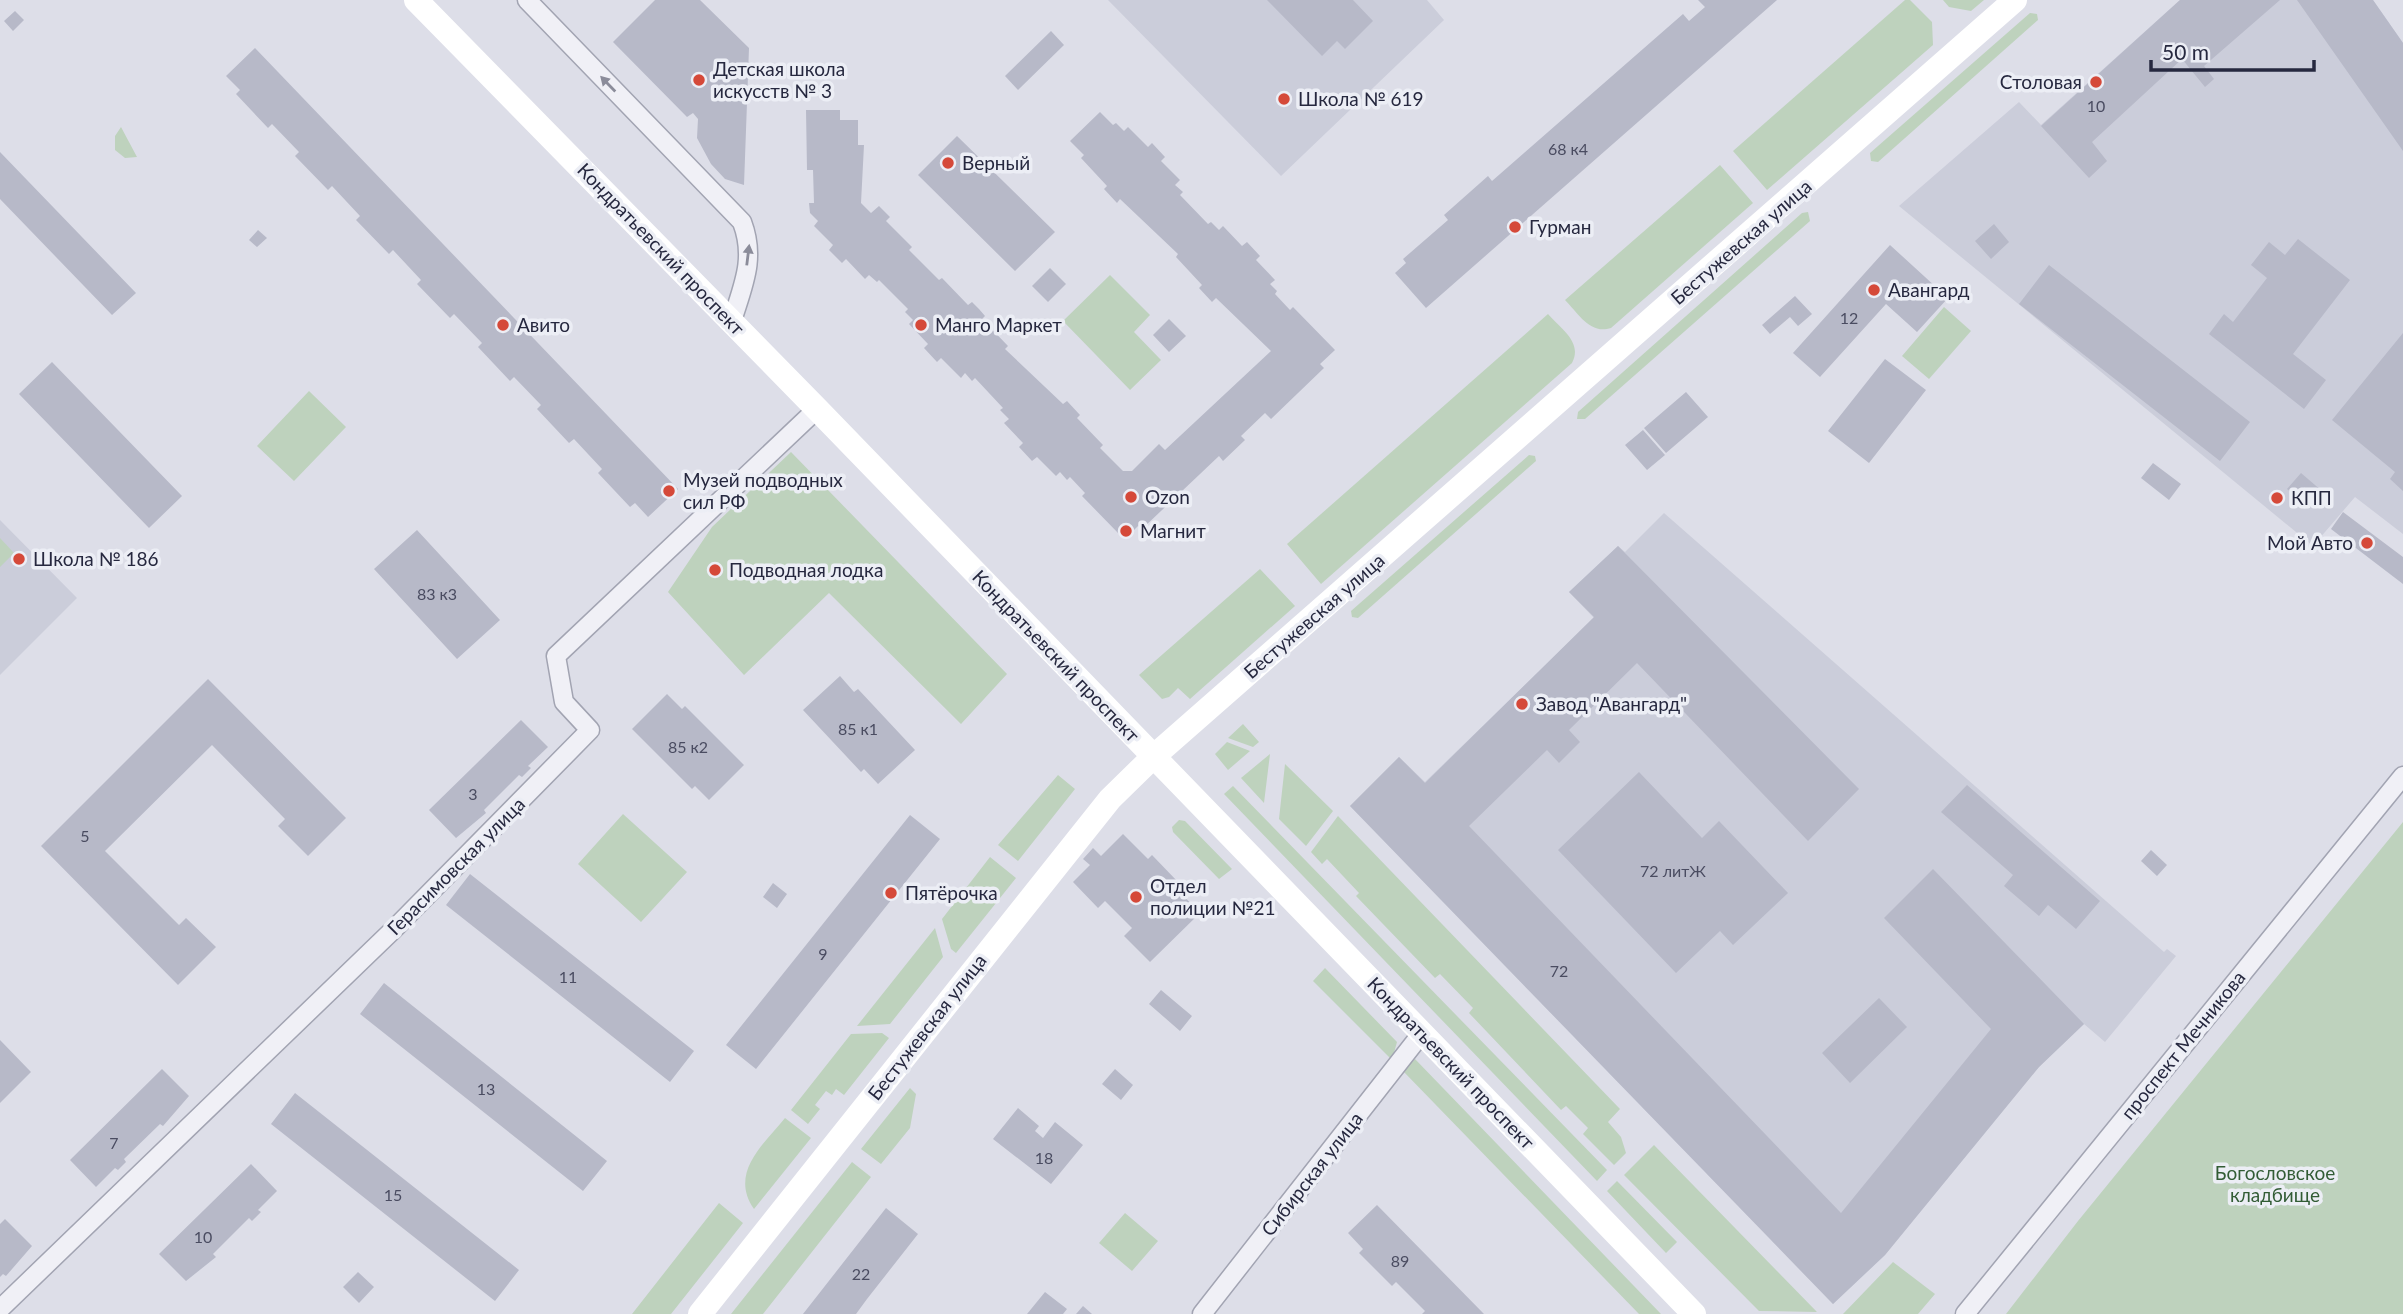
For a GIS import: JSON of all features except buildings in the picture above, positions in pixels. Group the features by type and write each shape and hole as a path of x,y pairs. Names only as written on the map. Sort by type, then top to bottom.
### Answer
{"street":[{"name":"Кондратьевский проспект","path":"416,0 732,321 1694,1314"},
{"path":"527,0 742,222 750,243 749,253 732,321"},
{"name":"Бестужевская улица","path":"700,1314 1110,799 1153,757 2015,0"},
{"name":"Герасимовская улица","path":"0,1309 394,929 590,730 565,702 556,656 817,409"},
{"name":"проспект Мечникова","path":"1965,1314 2403,776"},
{"name":"Сибирская улица","path":"1202,1314 1422,1033"}],"shaded area":[{"name":"Школа № 619","path":"1108,0 1427,0 1444,20 1281,176"},
{"path":"2180,0 2373,0 2403,43 2403,534 2355,497 2313,546 1899,206 2019,102 2041,125"},
{"path":"1664,513 2164,952 2167,949 2176,956 2105,1042 2084,1024 2039,1067 1885,1255 1833,1304 1350,806 1399,757 1425,782 1594,618 1569,592 1618,546 1625,552"},
{"name":"Школа № 186","path":"0,520 77,598 0,675"}],"green space":[{"path":"1905,0 1910,0 1932,22 1933,45 1767,190 1733,151"},
{"path":"1943,0 1984,0 1971,11 1949,7"},
{"path":"2030,13 2037,14 2038,20 1878,162 1871,161 1870,153"},
{"path":"121,127 137,157 125,158 115,150 115,136"},
{"path":"1720,165 1753,203 1611,328 1591,326 1565,300"},
{"path":"1808,212 1810,221 1585,419 1577,419 1578,412 1802,213"},
{"path":"1110,275 1150,315 1134,332 1161,360 1130,390 1063,321"},
{"path":"1944,307 1971,331 1929,379 1902,356"},
{"path":"1548,314 1573,342 1575,355 1572,363 1321,584 1287,544"},
{"path":"309,391 346,427 294,481 257,446"},
{"path":"791,452 1007,674 961,724 829,593 744,675 668,592 712,527"},
{"path":"1529,455 1535,456 1536,461 1358,618 1352,617 1351,611"},
{"path":"0,538 14,553 0,567"},
{"path":"1260,569 1295,606 1190,699 1178,688 1169,697 1162,699 1139,675"},
{"path":"1243,724 1259,742 1253,747 1228,738"},
{"path":"1227,742 1250,751 1228,770 1215,754"},
{"path":"1270,754 1264,803 1241,778"},
{"path":"1285,764 1333,811 1306,846 1279,819"},
{"path":"1058,775 1075,789 1018,861 998,845"},
{"path":"1233,786 1607,1170 1597,1181 1224,794"},
{"path":"623,814 687,872 641,922 578,864"},
{"path":"1338,816 1620,1109 1608,1122 1621,1137 1626,1153 1614,1165 1583,1134 1588,1128 1566,1106 1561,1110 1469,1013 1473,1008 1440,974 1435,978 1356,896 1359,893 1327,859 1322,864 1311,852"},
{"path":"1179,820 1185,821 1232,869 1219,879 1173,832 1172,827"},
{"name":"Богословское кладбище","path":"2403,822 2403,1314 2006,1314 2078,1221"},
{"path":"990,857 1016,878 956,953 951,949 942,919"},
{"path":"935,928 943,957 890,1024 857,1026"},
{"path":"1325,968 1397,1042 1392,1060 1313,981"},
{"path":"882,1033 889,1038 844,1095 836,1089 832,1095 826,1091 815,1105 820,1109 808,1124 791,1110 851,1034"},
{"path":"1415,1059 1661,1314 1639,1314 1403,1071"},
{"path":"910,1088 916,1094 910,1128 881,1164 861,1149"},
{"path":"785,1118 811,1138 754,1209 747,1196 747,1172 759,1149"},
{"path":"1654,1145 1817,1312 1759,1311 1624,1175"},
{"path":"852,1162 871,1177 763,1314 731,1314"},
{"path":"1617,1181 1677,1242 1666,1253 1607,1191"},
{"path":"719,1203 743,1223 671,1314 632,1314"},
{"path":"1125,1213 1158,1241 1132,1271 1099,1243"},
{"path":"1893,1262 1935,1294 1918,1314 1843,1314"}],"place":[{"name":"Детская школа искусств № 3","path":"699,80"},
{"name":"Столовая","path":"2096,82"},
{"name":"Школа № 619","path":"1284,99"},
{"name":"Верный","path":"948,163"},
{"name":"Гурман","path":"1515,227"},
{"name":"Авангард","path":"1874,290"},
{"name":"Авито","path":"503,325"},
{"name":"Манго Маркет","path":"921,325"},
{"name":"Музей подводных сил РФ","path":"669,491"},
{"name":"Ozon","path":"1131,497"},
{"name":"КПП","path":"2277,498"},
{"name":"Магнит","path":"1126,531"},
{"name":"Мой Авто","path":"2367,543"},
{"name":"Школа № 186","path":"19,559"},
{"name":"Подводная лодка","path":"715,570"},
{"name":"Завод \"Авангард\"","path":"1522,704"},
{"name":"Пятёрочка","path":"891,893"},
{"name":"Отдел полиции №21","path":"1136,897"}]}
